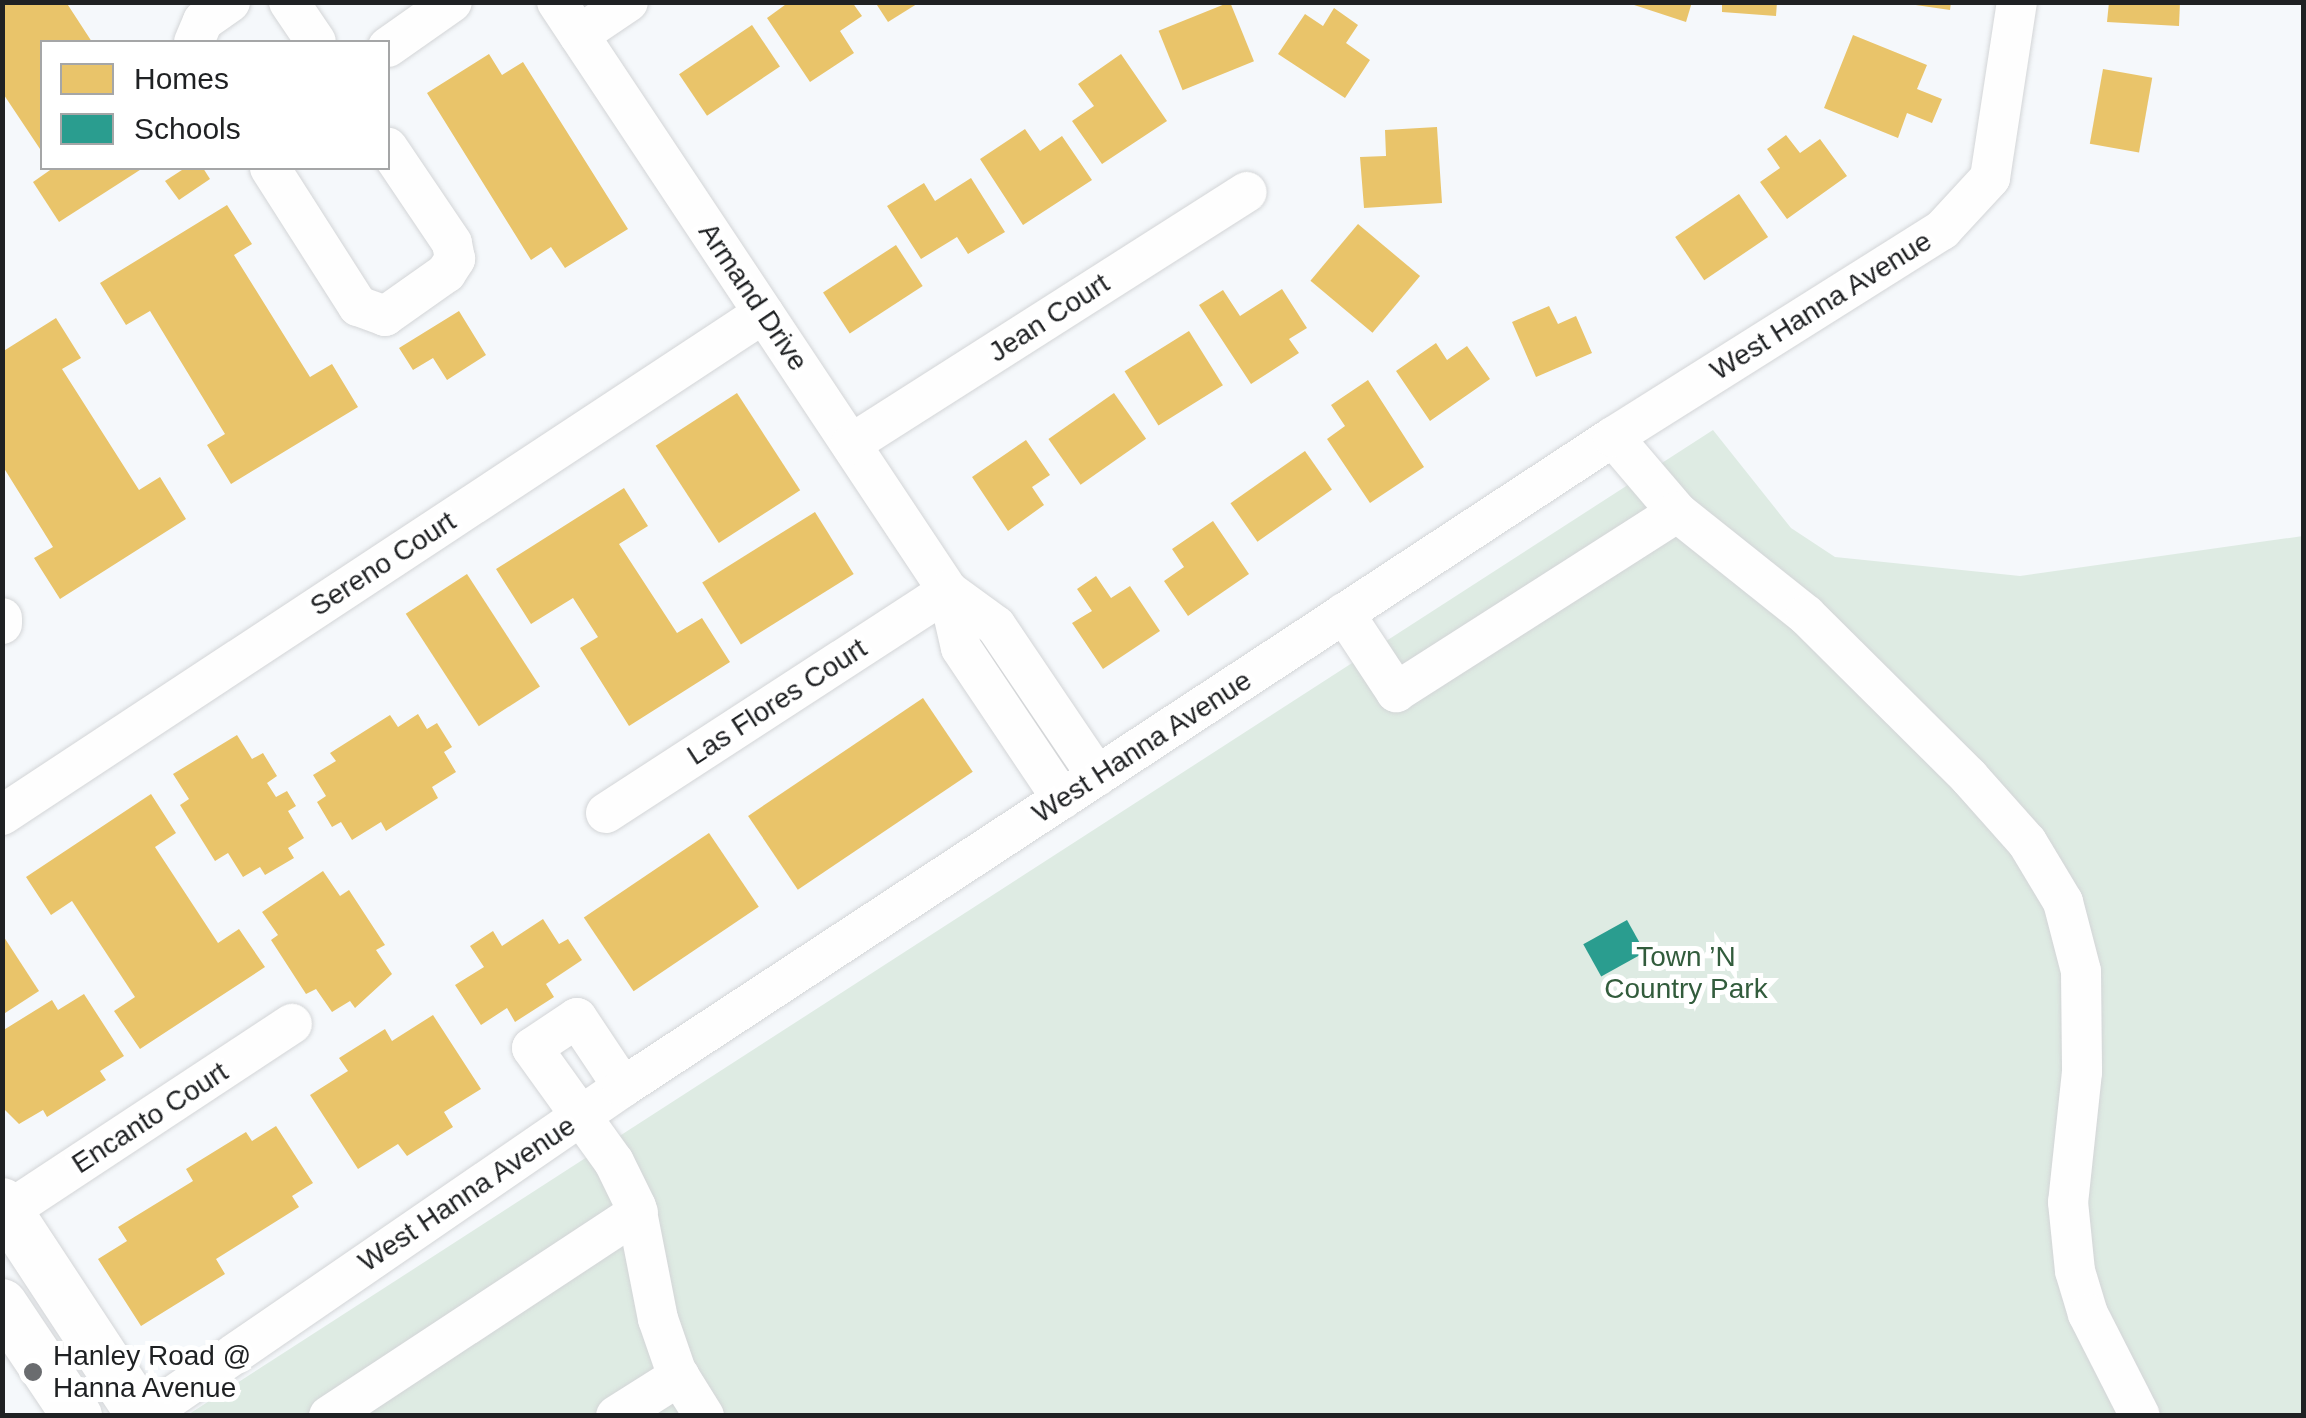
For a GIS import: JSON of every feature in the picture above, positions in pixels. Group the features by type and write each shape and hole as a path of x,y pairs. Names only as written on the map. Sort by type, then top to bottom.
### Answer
{"main road":[{"path":"5,1207 143,1416"},
{"path":"2,1304 76,1416"}],"street":[{"path":"195,40 203,21 230,2"},
{"path":"288,2 315,40"},
{"path":"390,46 452,2"},
{"path":"568,19 628,2"},
{"name":"West Hanna Avenue","path":"143,1416 623,1087 1613,437 1942,230 1990,178 2017,2"},
{"name":"Armand Drive","path":"568,19 948,591 996,626 1097,776"},
{"path":"271,170 358,306 384,316 446,273 455,259 452,242 390,151"},
{"name":"Jean Court","path":"850,444 1247,192"},
{"name":"Sereno Court","path":"2,815 764,313"},
{"path":"1613,437 1676,512 1806,615 1969,777 2027,842 2063,902 2081,971 2082,1072 2068,1202 2075,1271 2088,1314 2140,1416"},
{"path":"1344,613 1396,692 1676,512"},
{"name":"Armand Drive","path":"948,591 961,648 1062,799"},
{"name":"Las Flores Court","path":"606,813 948,591"},
{"path":"623,1087 577,1018 532,1048 614,1162 638,1212 658,1319 679,1376 704,1416"},
{"name":"Encanto Court","path":"5,1207 292,1024"},
{"path":"329,1416 638,1212"},
{"path":"616,1416 679,1376"}],"green space":[{"name":"Town ’N Country Park","path":"1713,430 1791,528 1835,557 2020,576 2303,536 2303,1415 186,1416"}],"building: Homes":[{"path":"2,2 66,2 91,40 40,40 40,149 2,92"},
{"path":"789,2 852,2 862,16 840,31 854,53 810,82 767,18"},
{"path":"875,2 920,2 888,22"},
{"path":"1230,2 1254,61 1183,90 1159,31"},
{"path":"1625,2 1692,2 1686,22"},
{"path":"1722,2 1777,2 1776,16 1722,12"},
{"path":"1895,2 1951,2 1950,10"},
{"path":"2109,2 2180,2 2179,26 2107,22"},
{"path":"1334,8 1358,25 1346,43 1370,60 1345,98 1278,54 1305,14 1323,26"},
{"path":"752,25 780,66 707,116 679,74"},
{"path":"1853,35 1927,65 1917,89 1942,99 1932,123 1907,113 1898,138 1824,108"},
{"path":"489,54 502,75 523,62 628,229 565,268 551,247 531,260 427,93"},
{"path":"1121,54 1167,121 1102,164 1072,121 1094,106 1078,84"},
{"path":"2103,69 2152,78 2139,153 2090,144"},
{"path":"1437,127 1442,203 1364,208 1360,157 1386,156 1385,130"},
{"path":"1025,129 1040,151 1062,136 1092,180 1023,225 980,159"},
{"path":"1786,135 1800,153 1820,139 1847,176 1787,219 1760,182 1780,168 1767,149"},
{"path":"50,170 140,170 59,222 33,182"},
{"path":"182,170 204,170 210,179 179,200 165,181"},
{"path":"971,178 1005,232 968,254 957,237 921,259 887,206 924,183 935,201"},
{"path":"1739,194 1768,237 1704,280 1675,237"},
{"path":"227,205 252,244 234,255 310,377 332,364 358,407 231,484 207,445 225,434 150,311 126,325 100,283"},
{"path":"1358,224 1420,276 1372,333 1310,281"},
{"path":"896,245 923,286 850,333 823,292"},
{"path":"1282,289 1307,328 1289,339 1299,353 1251,384 1199,305 1223,290 1240,316"},
{"path":"1549,306 1558,324 1576,316 1592,353 1536,377 1512,322"},
{"path":"459,311 486,355 447,380 433,358 413,370 399,348"},
{"path":"56,318 81,358 62,369 139,490 160,477 186,519 60,599 34,558 53,547 2,465 2,352"},
{"path":"1189,331 1223,385 1158,426 1125,371"},
{"path":"1436,343 1447,360 1467,346 1490,379 1430,421 1396,371"},
{"path":"1368,380 1424,467 1370,503 1327,439 1345,426 1331,405"},
{"path":"737,393 800,490 719,543 656,446"},
{"path":"1114,393 1146,439 1081,485 1048,439"},
{"path":"1026,440 1050,475 1032,487 1044,505 1008,531 972,477"},
{"path":"1305,451 1332,490 1257,542 1230,503"},
{"path":"624,488 648,526 619,544 677,633 702,618 730,662 629,726 580,648 598,637 573,598 531,624 496,569"},
{"path":"815,512 854,574 741,644 702,582"},
{"path":"1213,521 1249,574 1188,616 1164,581 1184,567 1172,549"},
{"path":"467,574 540,686 479,726 406,614"},
{"path":"1096,576 1111,598 1130,586 1160,631 1103,669 1072,623 1092,611 1077,589"},
{"path":"923,698 973,772 798,890 748,816"},
{"path":"418,714 427,729 437,723 452,747 444,752 456,772 432,787 438,798 386,831 381,822 352,840 341,822 332,827 317,802 326,796 313,775 336,761 330,753 390,715 398,727"},
{"path":"237,735 252,759 263,753 277,776 267,783 276,797 287,791 296,806 288,811 304,838 288,848 294,858 265,875 260,867 243,877 228,853 215,861 180,805 189,799 173,774"},
{"path":"151,794 176,833 155,847 218,943 239,929 265,967 140,1049 114,1011 135,997 72,901 51,915 26,877"},
{"path":"709,833 759,907 634,991 584,917"},
{"path":"323,871 340,896 349,890 385,945 376,950 392,974 355,1008 350,1001 332,1012 316,989 306,994 271,940 278,935 262,912"},
{"path":"543,919 559,944 568,939 582,960 546,984 554,997 515,1022 507,1008 481,1025 455,985 484,967 470,946 493,931 502,946"},
{"path":"2,934 39,991 2,1015"},
{"path":"84,994 124,1056 100,1071 106,1080 47,1117 43,1110 19,1124 2,1107 2,1031 52,1000 58,1010"},
{"path":"433,1015 481,1089 444,1112 453,1127 407,1156 398,1144 358,1169 310,1095 348,1071 339,1058 385,1029 392,1041"},
{"path":"276,1126 313,1183 292,1196 299,1207 216,1259 225,1274 141,1326 98,1259 127,1241 118,1227 193,1181 186,1169 246,1132 252,1141"}],"building: Schools":[{"path":"1627,920 1645,952 1601,977 1583,944"}],"place":[{"name":"Hanley Road @ Hanna Avenue","path":"33,1372"}]}
